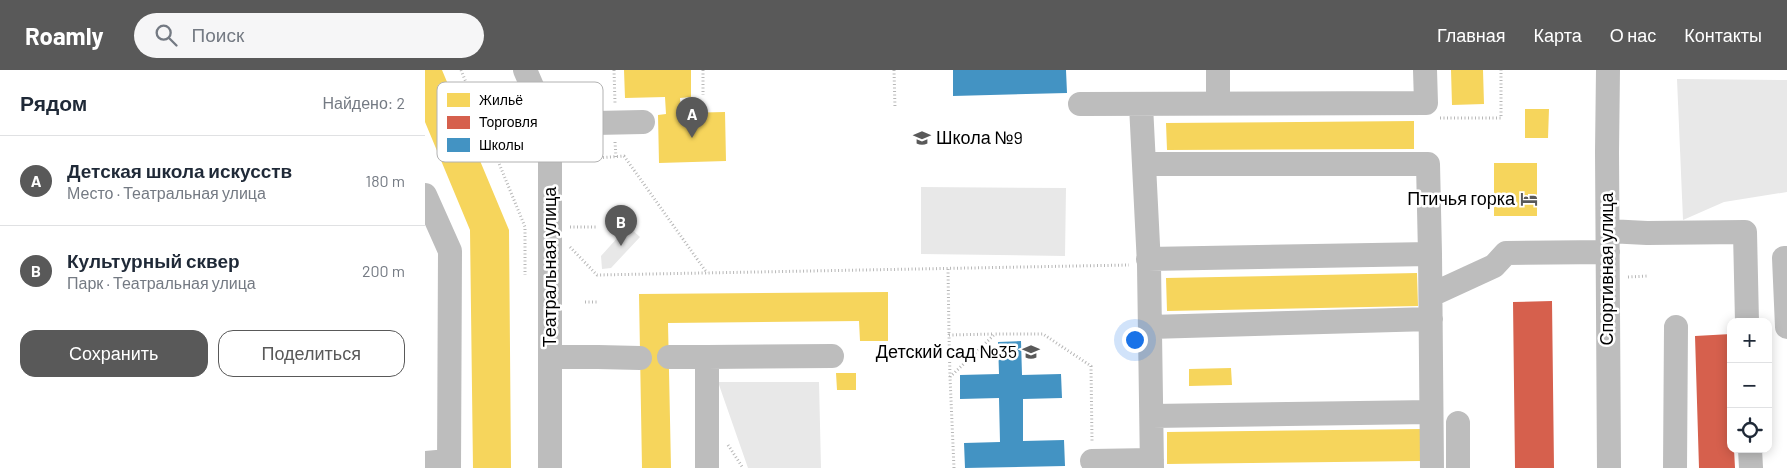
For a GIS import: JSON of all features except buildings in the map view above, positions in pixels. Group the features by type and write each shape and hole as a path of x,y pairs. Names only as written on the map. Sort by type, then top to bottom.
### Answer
{"street":[{"name":"Театральная улица","path":"525,70 530,82"},
{"path":"1218,70 1219,103"},
{"path":"1080,104 1426,103 1425,70"},
{"name":"Спортивная улица","path":"1608,70 1609,468"},
{"path":"1092,461 1152,464 1151,327 1141,105"},
{"path":"603,123 643,122"},
{"name":"Театральная улица","path":"550,162 550,468"},
{"path":"1144,164 1428,164 1432,468"},
{"path":"425,195 450,251 448,464 425,463"},
{"path":"1431,295 1494,266 1506,253 1608,241 1647,233 1745,232 1747,318"},
{"path":"1149,262 1430,254"},
{"path":"1787,258 1784,258 1787,327"},
{"path":"1151,327 1431,319"},
{"path":"1675,468 1676,327"},
{"path":"550,358 598,356 640,358"},
{"path":"707,356 707,468"},
{"path":"669,357 832,356"},
{"path":"1152,416 1431,412"},
{"path":"1458,423 1459,468"},
{"path":"1750,453 1751,468"}],"path":[{"path":"461,70 466,82"},
{"path":"703,70 703,95"},
{"path":"894,70 895,108"},
{"path":"1436,118 1501,118 1501,70"},
{"path":"603,158 624,156 707,273"},
{"path":"499,162 525,227 525,275"},
{"path":"550,227 597,227"},
{"path":"550,227 597,275 948,269 1149,262"},
{"path":"948,269 954,468"},
{"path":"585,302 597,302"},
{"path":"950,377 995,334"},
{"path":"949,335 1043,334 1091,366 1092,461"}],"shaded area":[{"path":"1677,79 1787,80 1787,192 1724,202 1683,220"},
{"path":"921,187 1066,188 1065,256 921,254"},
{"path":"628,226 640,237 611,268 602,269 601,256"},
{"path":"718,382 819,382 821,468 748,468"}],"place":[{"name":"Детская школа искусств","path":"692,138"},
{"name":"Школа №9","path":"922,138"},
{"name":"Птичья горка","path":"1529,199"},
{"name":"Культурный сквер","path":"621,246"},
{"name":"Детский сад №35","path":"1031,352"}]}
